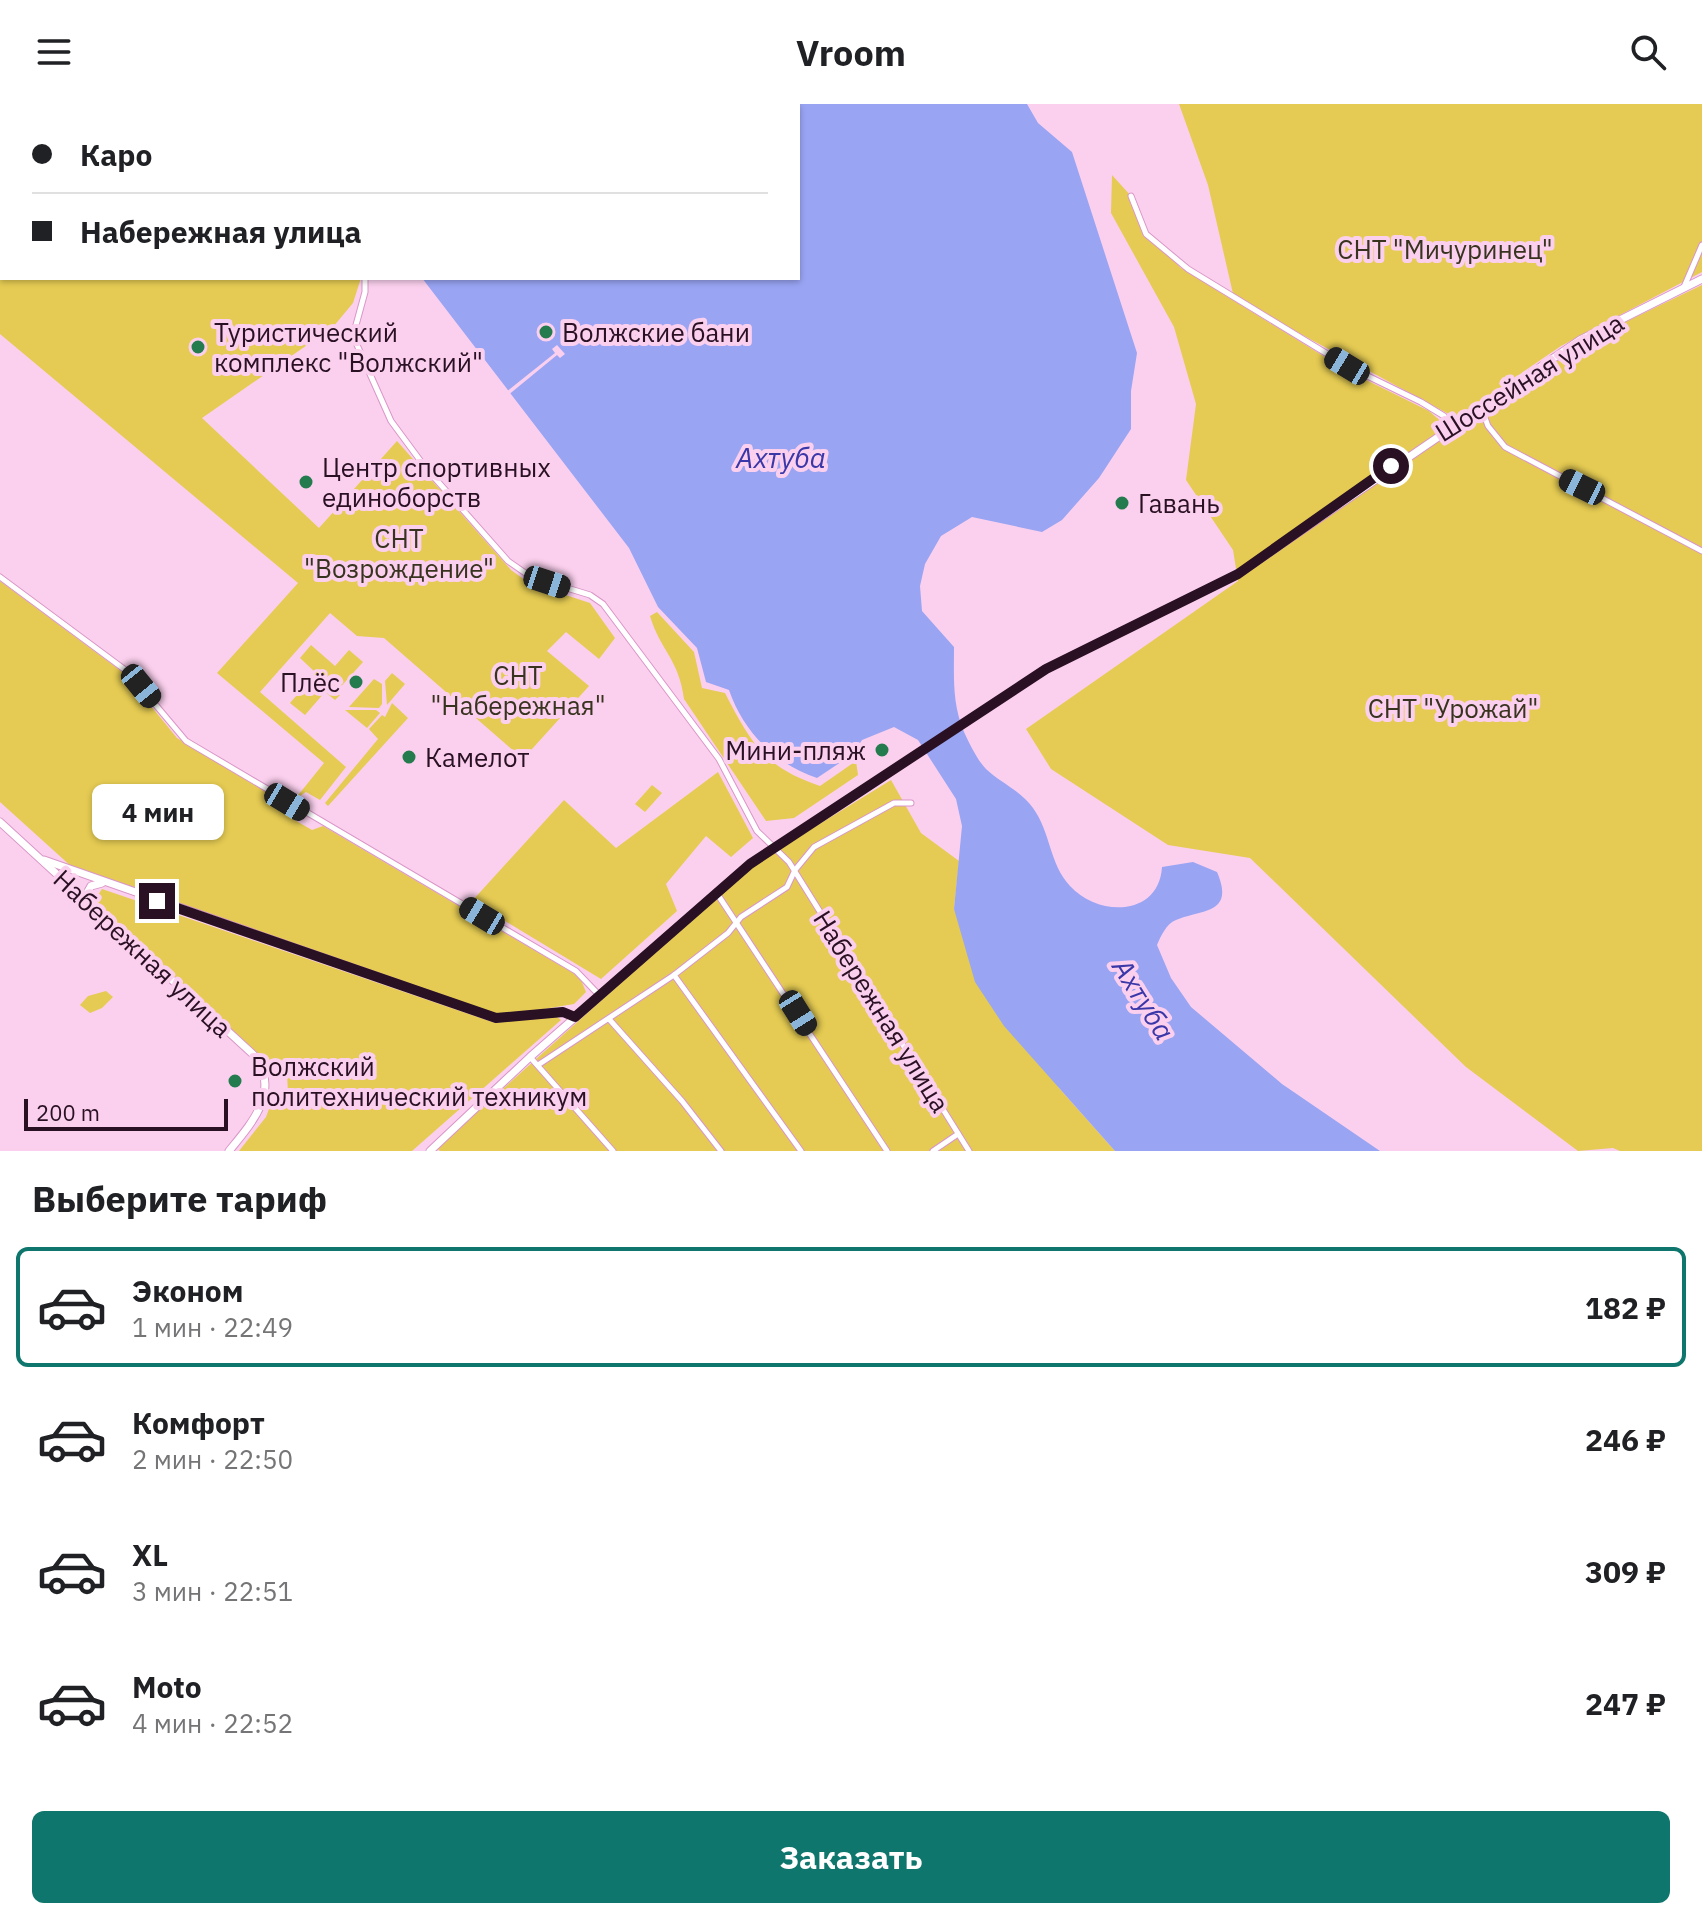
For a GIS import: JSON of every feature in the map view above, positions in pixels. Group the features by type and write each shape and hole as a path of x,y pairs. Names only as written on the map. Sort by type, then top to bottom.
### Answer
{"street":[{"path":"1131,196 1146,234 1188,269 1347,366 1421,402 1444,416 1451,426"},
{"path":"1683,288 1702,245"},
{"name":"Шоссейная улица","path":"430,1151 530,1057 716,892 773,849 1059,661 1238,574 1580,340 1702,279"},
{"path":"365,280 365,292 353,336 391,421 425,467 508,561 528,575 587,593 603,604 719,759 757,831 773,849"},
{"path":"1481,406 1488,426 1505,447 1702,551"},
{"path":"0,577 128,672 186,741 576,971 600,996"},
{"path":"538,1065 674,975 728,933 736,920 787,887 794,872 814,847 894,803 911,803"},
{"name":"Набережная улица","path":"0,822 257,1058 264,1085 263,1104 258,1116 229,1151"},
{"name":"Набережная улица","path":"773,849 782,853 969,1151"},
{"name":"Набережная улица","path":"44,860 496,1018 563,1012 575,1017"},
{"path":"89,903 87,893 91,886 104,883"},
{"path":"716,892 887,1151"},
{"path":"674,975 801,1151"},
{"path":"609,1019 682,1101 721,1151"},
{"path":"530,1057 613,1151"},
{"path":"933,1151 958,1134"}],"green space":[{"name":"СНТ \"Мичуринец\"","path":"1179,104 1702,104 1702,272 1561,346 1456,418 1234,298 1208,185"},
{"name":"СНТ \"Урожай\"","path":"1112,175 1131,196 1146,234 1181,268 1346,370 1429,411 1452,431 1590,339 1702,285 1702,1151 1620,1151 1613,1148 1578,1151 1466,1067 1250,858 1168,845 1051,769 1026,729 1238,581 1233,550 1186,480 1196,404 1174,327 1111,213"},
{"path":"0,280 360,280 353,303 333,327 202,418 319,528 397,441 511,570 529,583 590,603 615,638 599,659 566,632 547,651 589,686 523,759 384,638 357,636 330,613 260,692 346,767 320,800 306,792 295,799 324,763 217,673 298,583 0,334"},
{"path":"0,581 125,674 177,738 283,802 286,815 312,830 323,826 573,973 581,980 586,992 574,1004 502,1016 73,868 0,802"},
{"path":"657,612 694,652 702,688 725,693 743,726 772,761 801,779 820,786 856,761 858,775 794,818 766,821 684,699 674,664 650,616"},
{"path":"311,645 335,666 349,650 363,662 336,692 340,695 335,700 325,692 305,715 290,703 316,673 300,658"},
{"path":"392,673 405,684 387,705 385,681"},
{"path":"374,679 382,684 382,704 379,708 349,707"},
{"path":"392,703 408,718 328,806 325,803 378,739 369,729 382,715 385,717"},
{"path":"345,710 376,710 380,713 367,728"},
{"path":"718,772 753,838 731,857 706,836 666,884 677,911 601,979 472,901 564,800 616,848"},
{"path":"891,780 921,833 959,861 954,909 1059,1088 1115,1151 440,1151 437,1148 750,867"},
{"path":"652,785 662,793 645,812 635,804"},
{"path":"102,889 495,1023 556,1016 561,1020 412,1151 239,1151 266,1117 273,1098 288,1094 287,1073 275,1063 263,1061 94,901"},
{"path":"106,991 113,997 102,1008 90,1013 80,1005 88,996"}],"water":[{"name":"Ахтуба","path":"800,104 1027,104 1038,123 1072,152 1137,353 1131,391 1131,429 1099,478 1062,520 1042,532 972,517 941,536 925,564 920,586 922,611 954,647 956,701 960,721 971,746 986,769 1033,808 1058,868 1070,886 1096,903 1125,907 1139,903 1150,895 1158,883 1162,867 1193,862 1217,872 1222,886 1219,903 1206,911 1172,922 1157,945 1171,978 1191,1007 1282,1084 1380,1151 1115,1151 1004,1026 975,982 954,909 962,826 956,799 918,740 894,727 862,740 853,754 817,778 774,755 743,719 729,690 706,682 697,648 658,607 629,548 424,280 800,280"}],"pier":[{"path":"557,345 565,354 560,358 557,355 507,396 505,393 555,353 552,349"}],"place":[{"name":"Волжские бани","path":"546,332"},
{"name":"Туристический комплекс \"Волжский\"","path":"198,347"},
{"name":"Центр спортивных единоборств","path":"306,482"},
{"name":"Гавань","path":"1122,503"},
{"name":"Плёс","path":"356,682"},
{"name":"Мини-пляж","path":"882,750"},
{"name":"Камелот","path":"409,757"},
{"name":"Волжский политехнический техникум","path":"235,1081"}],"route":[{"path":"157,901 496,1018 506,1020 563,1012 575,1017 750,864 1059,661 1238,574 1391,466"}],"park label":[{"name":"СНТ \"Возрождение\"","path":"399,553"},
{"name":"СНТ \"Набережная\"","path":"518,690"}]}
